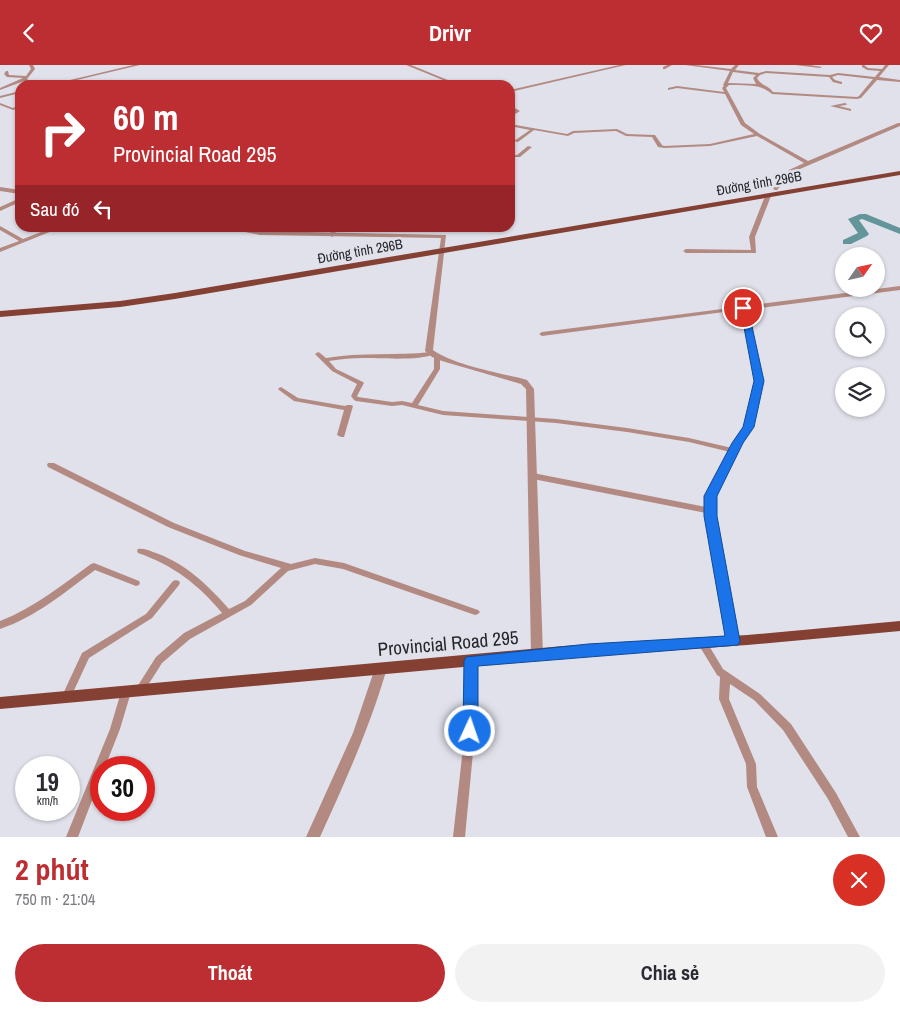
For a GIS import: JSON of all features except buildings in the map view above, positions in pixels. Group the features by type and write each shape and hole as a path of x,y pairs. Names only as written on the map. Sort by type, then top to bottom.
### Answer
{"main road":[{"name":"Đường tỉnh 296B","path":"0,314 120,304 900,168"},
{"name":"Đường tỉnh 296B","path":"0,307 148,295 768,196 900,173"},
{"name":"Provincial Road 295","path":"0,703 381,668 900,626"}],"street":[{"path":"22,80 33,71 31,65"},
{"path":"73,80 138,65"},
{"path":"408,65 446,80"},
{"path":"515,90 624,65"},
{"path":"664,68 670,65"},
{"path":"687,65 759,74 766,72 830,76 838,73"},
{"path":"737,65 724,88 743,124 758,135 808,163"},
{"path":"798,65 823,67 838,73 900,81"},
{"path":"725,85 759,85 769,89 772,93 860,97 887,65"},
{"path":"863,66 867,69 883,70"},
{"path":"7,72 8,76 26,78"},
{"path":"759,74 755,78 759,85"},
{"path":"830,76 834,81 841,83"},
{"path":"0,84 10,86"},
{"path":"0,89 15,84"},
{"path":"669,89 677,87 726,93"},
{"path":"0,97 15,93"},
{"path":"846,97 844,106 850,110"},
{"path":"0,104 15,108"},
{"path":"775,189 791,171 900,124"},
{"path":"515,126 568,135 573,132 617,130 626,135 653,136 660,146 664,147 710,145 758,135"},
{"path":"516,141 532,130"},
{"path":"515,157 518,157 530,147"},
{"path":"0,189 15,191"},
{"path":"686,251 754,252 752,237 768,196"},
{"path":"0,209 15,202"},
{"path":"0,228 23,241"},
{"path":"0,250 47,232"},
{"path":"356,232 444,236 428,344 438,369 414,405"},
{"path":"542,334 900,288"},
{"path":"733,641 710,511 710,496 749,427 759,381 743,308 737,291"},
{"path":"318,354 334,370 361,383 354,396 356,399 348,409 341,435"},
{"path":"326,360 344,357 434,356 524,382 530,389 537,655"},
{"path":"281,389 296,400 348,409"},
{"path":"356,399 414,405 443,413 611,428 689,440 735,451"},
{"path":"51,465 171,525 242,553 290,567 325,561 475,612"},
{"path":"533,475 710,511"},
{"path":"141,551 167,561 198,581 227,613"},
{"path":"0,625 21,617 44,603 94,566 136,583"},
{"path":"140,689 159,660 196,630 248,603 290,567"},
{"path":"67,696 85,656 149,616 176,583"},
{"path":"702,642 720,672 757,697 787,727 827,787 854,837"},
{"path":"459,837 472,721 471,661"},
{"path":"313,837 362,725 381,668"},
{"path":"725,676 724,699 751,763 752,787 772,837"},
{"path":"72,837 115,729 126,692"}],"waterway":[{"path":"847,242 864,234 853,219 863,216 900,231"}],"route":[{"path":"470,731 472,721 471,661 588,650 733,641 722,587 715,534 710,516 710,496 732,458 738,443 749,427 759,381 743,308"}]}
